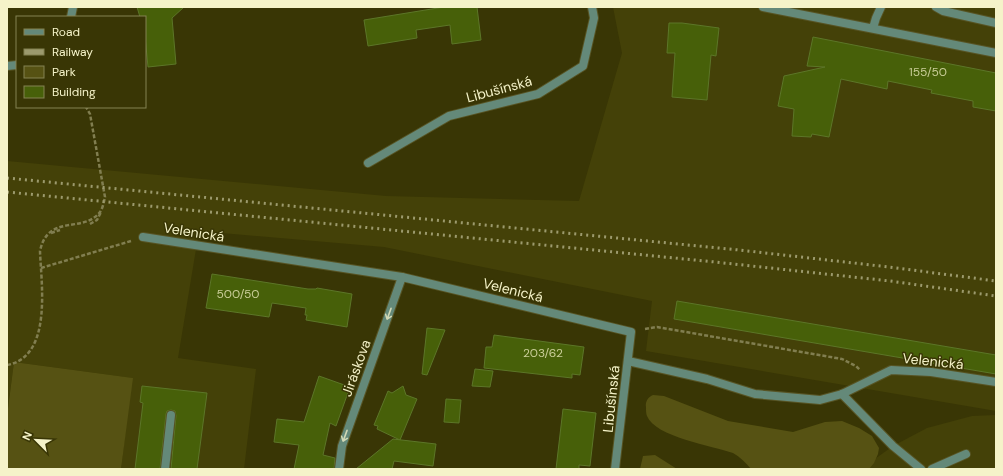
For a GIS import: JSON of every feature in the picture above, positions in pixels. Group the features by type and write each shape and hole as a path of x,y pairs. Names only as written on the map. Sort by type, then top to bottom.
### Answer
{"street":[{"name":"Libušínská","path":"368,163 449,116 538,94 583,66 594,18 592,7"},
{"path":"763,7 996,53"},
{"path":"872,28 882,7"},
{"path":"936,7 944,11 996,23"},
{"name":"Velenická","path":"142,237 402,277 631,332"},
{"name":"Jiráskova","path":"339,469 342,446 402,277"},
{"name":"Libušínská","path":"616,469 631,332"},
{"name":"Velenická","path":"628,361 707,379 755,394 820,400 842,394 890,370 931,372 996,382"},
{"path":"842,394 893,446 921,469"},
{"path":"165,469 172,415"},
{"path":"932,469 966,454"}],"path":[{"path":"87,108 90,114 104,196 101,211 97,220 90,224"},
{"path":"7,364 20,360 33,347 37,338 43,310 40,250 42,242 47,235 59,226 90,219 101,211"},
{"path":"47,235 60,230"},
{"path":"41,268 142,237"},
{"path":"631,332 657,327 842,360 856,366 870,380"}],"shaded area":[{"path":"613,7 996,7 996,411 646,351 652,301 384,247 199,231 178,358 256,369 244,469 121,469 132,378 14,362 7,416 7,161 386,196 579,201 622,53"},
{"path":"996,415 996,469 861,469 893,446 927,428 972,416"}],"green space":[{"path":"14,362 133,378 121,469 7,469 7,416"},
{"path":"653,395 664,396 728,421 793,432 825,422 842,421 859,428 872,436 879,448 878,454 874,463 869,469 751,469 743,460 733,453 686,440 661,430 652,423 647,415 646,402 648,398"},
{"path":"655,455 677,469 640,469 643,456"}],"building":[{"path":"137,7 184,7 172,18 176,64 148,67 146,16 140,16"},
{"path":"444,7 477,7 481,40 452,44 450,25 416,30 417,38 368,46 364,20"},
{"path":"669,23 682,23 719,28 716,56 711,55 707,100 672,97 675,53 667,53"},
{"path":"813,37 996,73 996,111 973,107 973,101 931,93 932,90 888,81 887,89 841,79 829,137 812,134 811,137 792,136 794,109 778,106 784,76 825,67 807,66"},
{"path":"212,274 308,289 317,288 352,294 347,327 306,320 306,308 272,303 269,317 206,308"},
{"path":"677,301 996,355 996,374 674,319"},
{"path":"427,328 445,330 427,375 422,374"},
{"path":"494,335 584,347 580,375 572,374 572,378 484,368 486,347 492,347"},
{"path":"475,369 493,371 490,387 472,386"},
{"path":"319,376 350,387 336,426 330,423 323,455 335,458 334,469 294,469 299,445 274,442 277,419 304,422"},
{"path":"142,386 207,393 197,469 171,469 176,416 175,411 171,410 167,411 166,414 160,469 135,469 143,403 140,402"},
{"path":"403,386 406,395 417,399 400,440 377,429 378,426 374,425 388,391 392,393"},
{"path":"446,399 461,400 459,423 444,422"},
{"path":"563,409 596,413 590,466 579,465 579,469 556,469"},
{"path":"393,439 436,444 433,466 394,461 392,469 356,469"}],"railway":[{"path":"7,178 739,250 996,281"},
{"path":"7,192 715,262 890,281 996,296"}]}
